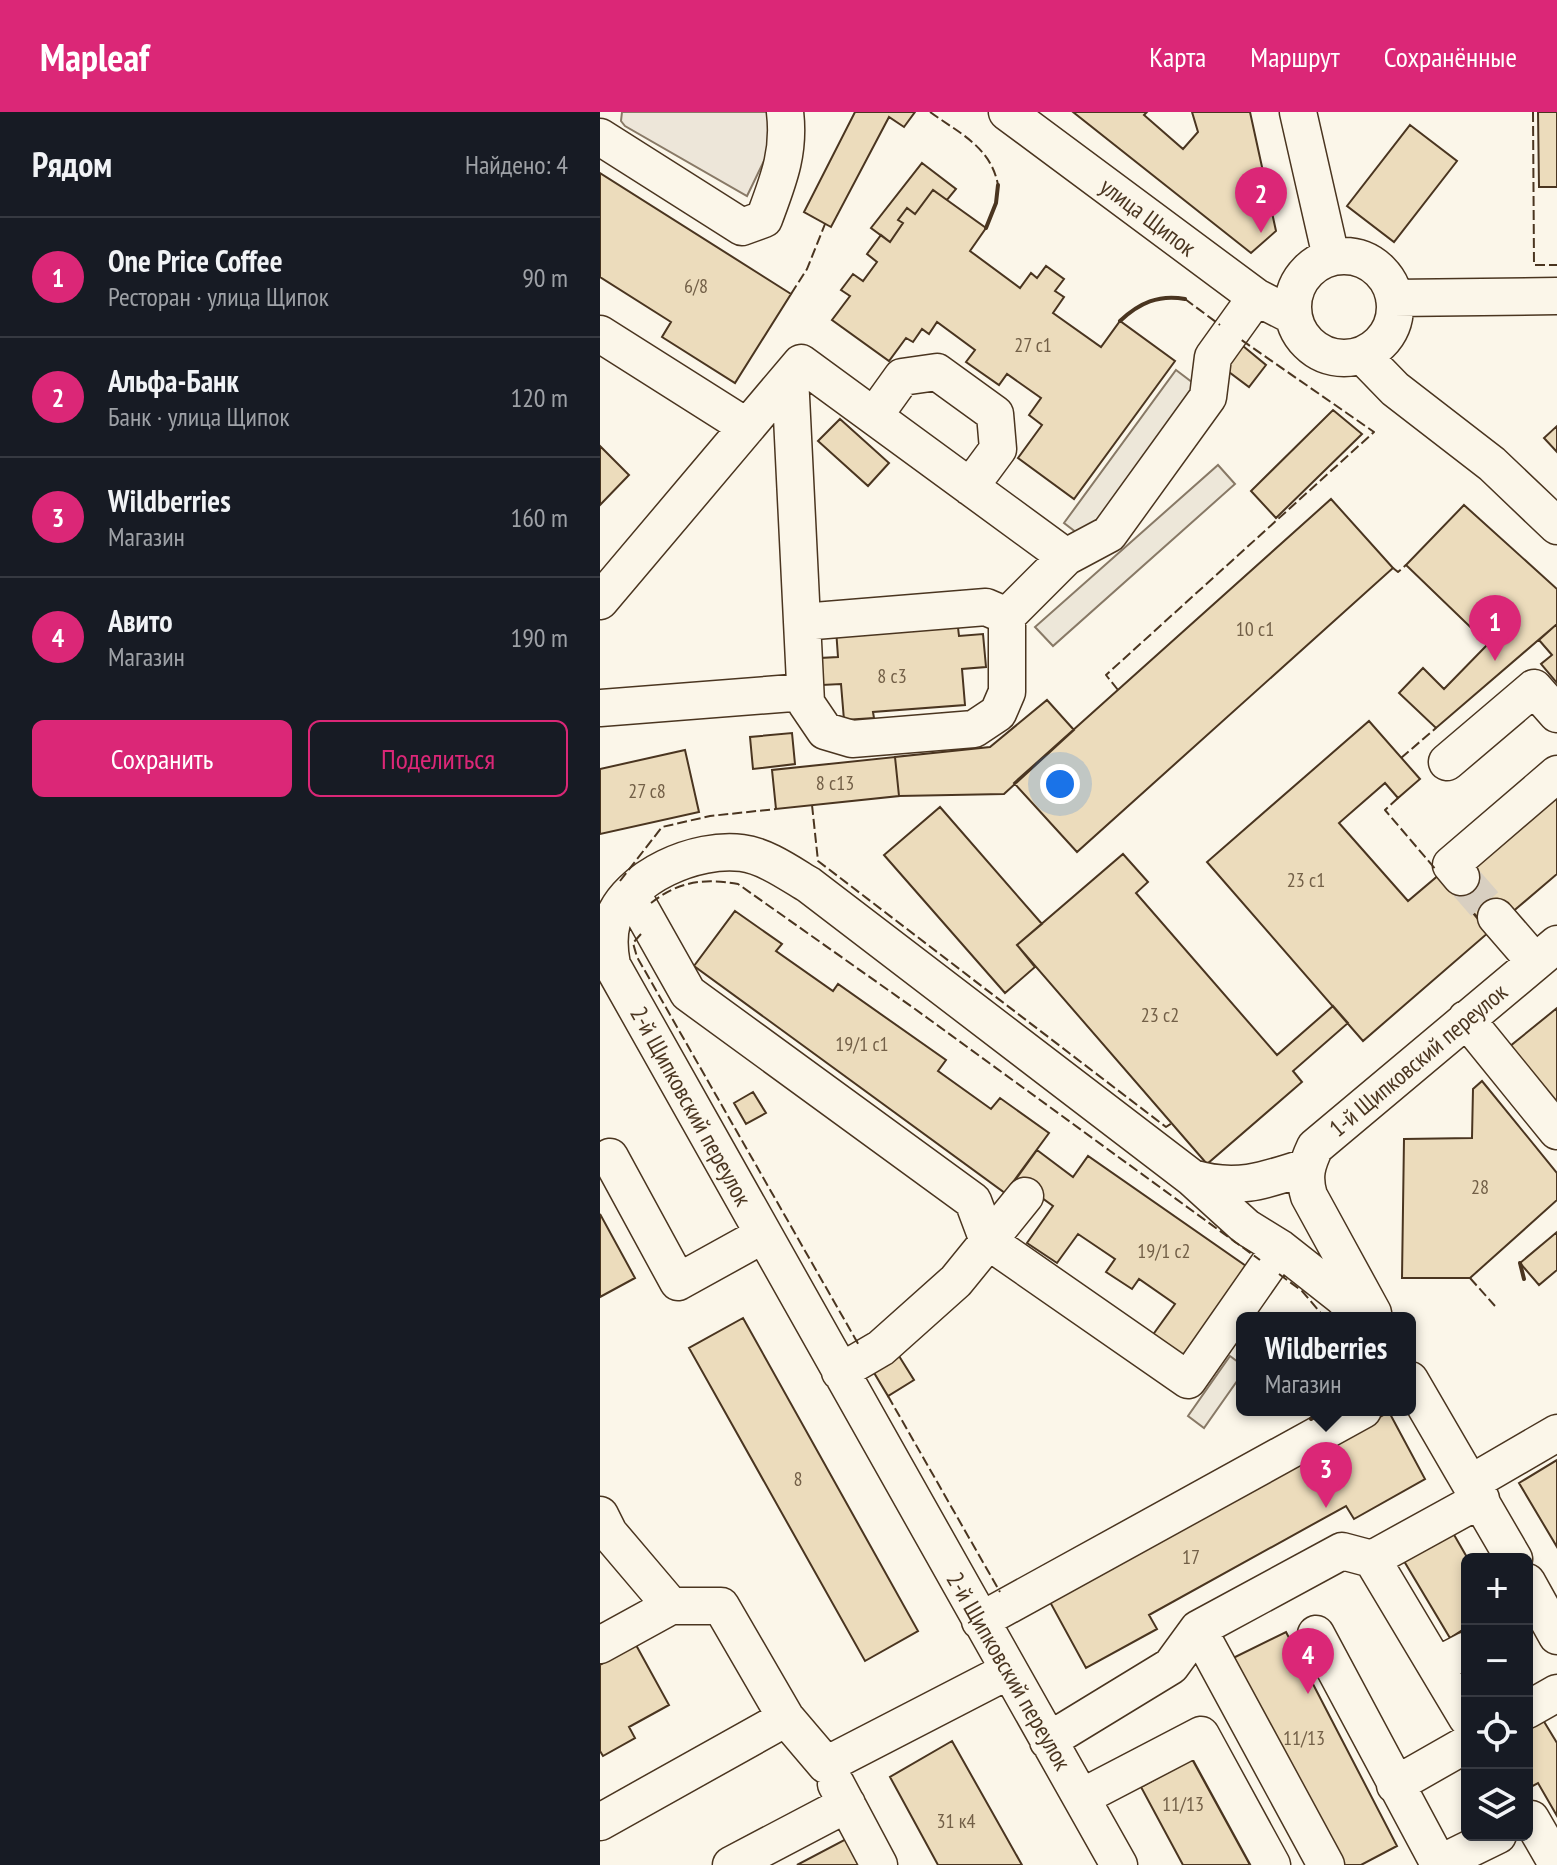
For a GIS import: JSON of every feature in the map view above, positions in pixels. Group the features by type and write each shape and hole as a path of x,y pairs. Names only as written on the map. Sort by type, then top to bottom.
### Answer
{"street":[{"path":"600,137 742,227 764,219 783,170 785,112"},
{"name":"улица Щипок","path":"1007,112 1256,297 1293,316"},
{"path":"1298,112 1331,257"},
{"path":"1347,256 1364,260 1378,269 1388,282 1394,298 1394,316 1388,332 1377,346 1362,355 1347,358 1332,357 1307,343 1293,316 1297,286 1305,273 1331,257 1347,256"},
{"path":"1394,298 1557,296"},
{"path":"790,376 806,703 825,731 852,739 974,729 998,713 1007,692 1007,616 1066,557 1109,534 1208,397 1213,357 1256,297"},
{"path":"600,334 747,427"},
{"path":"1362,355 1395,389 1492,464 1557,526"},
{"path":"600,601 801,363 1066,557"},
{"path":"874,416 902,377 937,372 995,414 998,449 970,487"},
{"path":"802,622 986,607 1007,616"},
{"path":"1447,762 1534,688 1557,714"},
{"path":"600,708 805,692"},
{"path":"1461,877 1451,865 1557,774"},
{"name":"2-й Щипковский переулок","path":"1119,1865 763,1235 606,967 613,919 628,896 654,874 696,857 720,851 745,853 771,863 809,885 1192,1178 1246,1227 1280,1248 1358,1312"},
{"path":"628,896 639,906 688,993 973,1201 988,1241 1188,1380 1280,1248"},
{"path":"1496,917 1546,953"},
{"name":"1-й Щипковский переулок","path":"1306,1167 1315,1147 1546,953"},
{"path":"1466,1019 1557,1131"},
{"path":"610,1157 678,1282 763,1235"},
{"path":"1306,1167 1305,1183 1309,1196 1373,1312"},
{"name":"2-й Щипковский переулок","path":"1192,1178 1215,1185 1238,1185 1262,1182 1306,1167"},
{"path":"840,1372 881,1348 956,1281 1025,1196"},
{"path":"1416,1390 1511,1553"},
{"path":"980,1621 1352,1416"},
{"path":"1372,1559 1557,1433"},
{"path":"603,1529 671,1606"},
{"path":"1048,1741 1171,1666 1198,1629 1342,1551 1372,1559 1452,1658 1462,1697"},
{"path":"600,1645 671,1606 721,1606 786,1718 826,1765 879,1865"},
{"path":"1198,1629 1326,1865"},
{"path":"1316,1634 1437,1864 1485,1841"},
{"path":"826,1765 1008,1671"},
{"path":"1533,1707 1557,1693"},
{"path":"600,1822 786,1718"},
{"path":"1082,1797 1201,1735 1272,1865"},
{"path":"1395,1785 1461,1747"},
{"path":"731,1865 847,1804"},
{"path":"1533,1822 1557,1864"}],"shaded area":[{"path":"622,112 774,112 778,132 747,196 625,126 621,121"},
{"path":"1176,370 1197,386 1085,539 1064,523"},
{"path":"1218,465 1235,484 1053,646 1035,627"},
{"path":"1230,1356 1236,1360 1236,1383 1204,1428 1188,1416"}],"building":[{"path":"855,112 915,112 904,127 889,117 831,227 804,212"},
{"path":"1073,112 1147,112 1144,115 1183,149 1198,132 1192,112 1250,112 1276,231 1251,253"},
{"path":"1538,112 1557,112 1557,187 1539,187"},
{"path":"1410,125 1457,161 1394,242 1347,206"},
{"path":"922,163 956,189 947,200 933,190 915,214 907,208 898,220 903,223 890,242 871,228"},
{"path":"600,173 791,294 735,383 662,337 671,322 600,277"},
{"path":"933,190 986,228 970,251 1020,288 1031,273 1037,278 1046,266 1064,279 1055,291 1064,297 1053,313 1101,347 1120,321 1175,361 1074,499 1018,458 1042,425 1029,415 1041,398 1007,374 999,385 966,362 975,350 937,322 929,334 922,329 913,342 906,338 889,361 832,320 850,296 841,290 853,274 863,281 877,262 867,254 881,235 890,242 903,223 898,220 907,208 915,214"},
{"path":"1243,346 1266,365 1249,387 1225,369"},
{"path":"1333,410 1362,434 1276,518 1251,491"},
{"path":"840,419 889,463 868,486 818,441"},
{"path":"1557,426 1557,452 1544,438"},
{"path":"600,446 629,475 600,505"},
{"path":"1331,499 1393,568 1077,852 1014,783"},
{"path":"1464,505 1557,589 1557,624 1436,728 1399,693 1423,668 1444,689 1488,644 1406,565"},
{"path":"957,619 959,636 983,634 986,667 962,669 965,705 873,712 874,718 844,720 841,684 822,685 820,658 838,657 836,629"},
{"path":"1557,624 1557,683 1541,664 1552,655 1539,640"},
{"path":"1047,700 1074,730 1004,794 899,796 895,757 990,747"},
{"path":"1369,721 1420,779 1398,798 1385,783 1339,823 1408,901 1440,874 1489,932 1363,1041 1207,862"},
{"path":"792,733 795,764 753,769 750,737"},
{"path":"685,750 699,812 600,834 600,769"},
{"path":"895,757 899,796 776,809 772,770"},
{"path":"1557,795 1557,874 1510,914 1485,926 1450,886"},
{"path":"940,807 1042,924 1017,945 1035,967 1005,993 884,855"},
{"path":"1123,854 1148,882 1136,893 1277,1055 1333,1006 1348,1023 1293,1071 1302,1082 1207,1164 1017,945"},
{"path":"735,911 782,944 776,951 833,991 838,984 946,1060 938,1071 991,1109 1000,1098 1049,1133 1005,1193 694,966"},
{"path":"1557,1008 1557,1106 1509,1047"},
{"path":"1482,1081 1557,1173 1557,1200 1470,1278 1402,1278 1404,1139 1472,1138 1473,1089"},
{"path":"753,1092 766,1113 746,1124 734,1103"},
{"path":"1037,1150 1073,1177 1088,1156 1246,1266 1182,1358 1152,1336 1175,1304 1139,1279 1132,1289 1106,1272 1115,1259 1078,1234 1057,1263 1027,1243 1053,1206 1016,1179"},
{"path":"600,1214 635,1278 600,1297"},
{"path":"1557,1232 1557,1270 1539,1285 1520,1263"},
{"path":"743,1318 918,1631 865,1661 689,1348"},
{"path":"899,1356 914,1380 888,1396 873,1371"},
{"path":"1382,1416 1391,1416 1425,1479 1354,1519 1346,1506 1149,1615 1157,1629 1086,1668 1050,1602"},
{"path":"1557,1460 1557,1547 1519,1483"},
{"path":"1453,1533 1465,1553 1461,1553 1461,1631 1450,1638 1404,1561"},
{"path":"1286,1632 1397,1846 1361,1865 1332,1865 1227,1661"},
{"path":"636,1645 669,1705 629,1727 635,1738 603,1756 600,1751 600,1665"},
{"path":"1540,1715 1557,1743 1557,1816 1538,1783 1533,1786 1533,1719"},
{"path":"952,1741 1022,1865 938,1865 890,1777"},
{"path":"1192,1759 1250,1865 1183,1865 1141,1787"},
{"path":"848,1838 862,1865 797,1865"}],"tunnel":[{"path":"1461,877 1496,917"}],"fence":[{"path":"930,112 981,151 998,185"},
{"path":"1533,112 1534,265 1557,265"},
{"path":"791,294 807,269 825,224"},
{"path":"1185,299 1220,325"},
{"path":"1118,690 1106,675 1374,432 1240,339"},
{"path":"1393,568 1398,572 1406,565"},
{"path":"1401,758 1436,728"},
{"path":"1398,798 1385,810 1437,871"},
{"path":"812,805 818,861 1166,1127 1172,1123"},
{"path":"620,881 662,827 710,816 776,809"},
{"path":"651,903 672,890 692,883 714,881 738,884 1260,1260"},
{"path":"641,934 633,943 637,957 860,1347"},
{"path":"1279,1274 1302,1291 1320,1312"},
{"path":"1470,1278 1495,1306"},
{"path":"888,1396 1000,1592"}],"wall":[{"path":"986,228 996,203 998,185"},
{"path":"1120,321 1150,301 1185,299"},
{"path":"1520,1263 1524,1279"},
{"path":"1311,1419 1316,1416"}],"place":[{"name":"Альфа-Банк","path":"1261,233"},
{"name":"One Price Coffee","path":"1495,661"},
{"name":"Wildberries","path":"1326,1508"},
{"name":"Авито","path":"1308,1694"}]}
